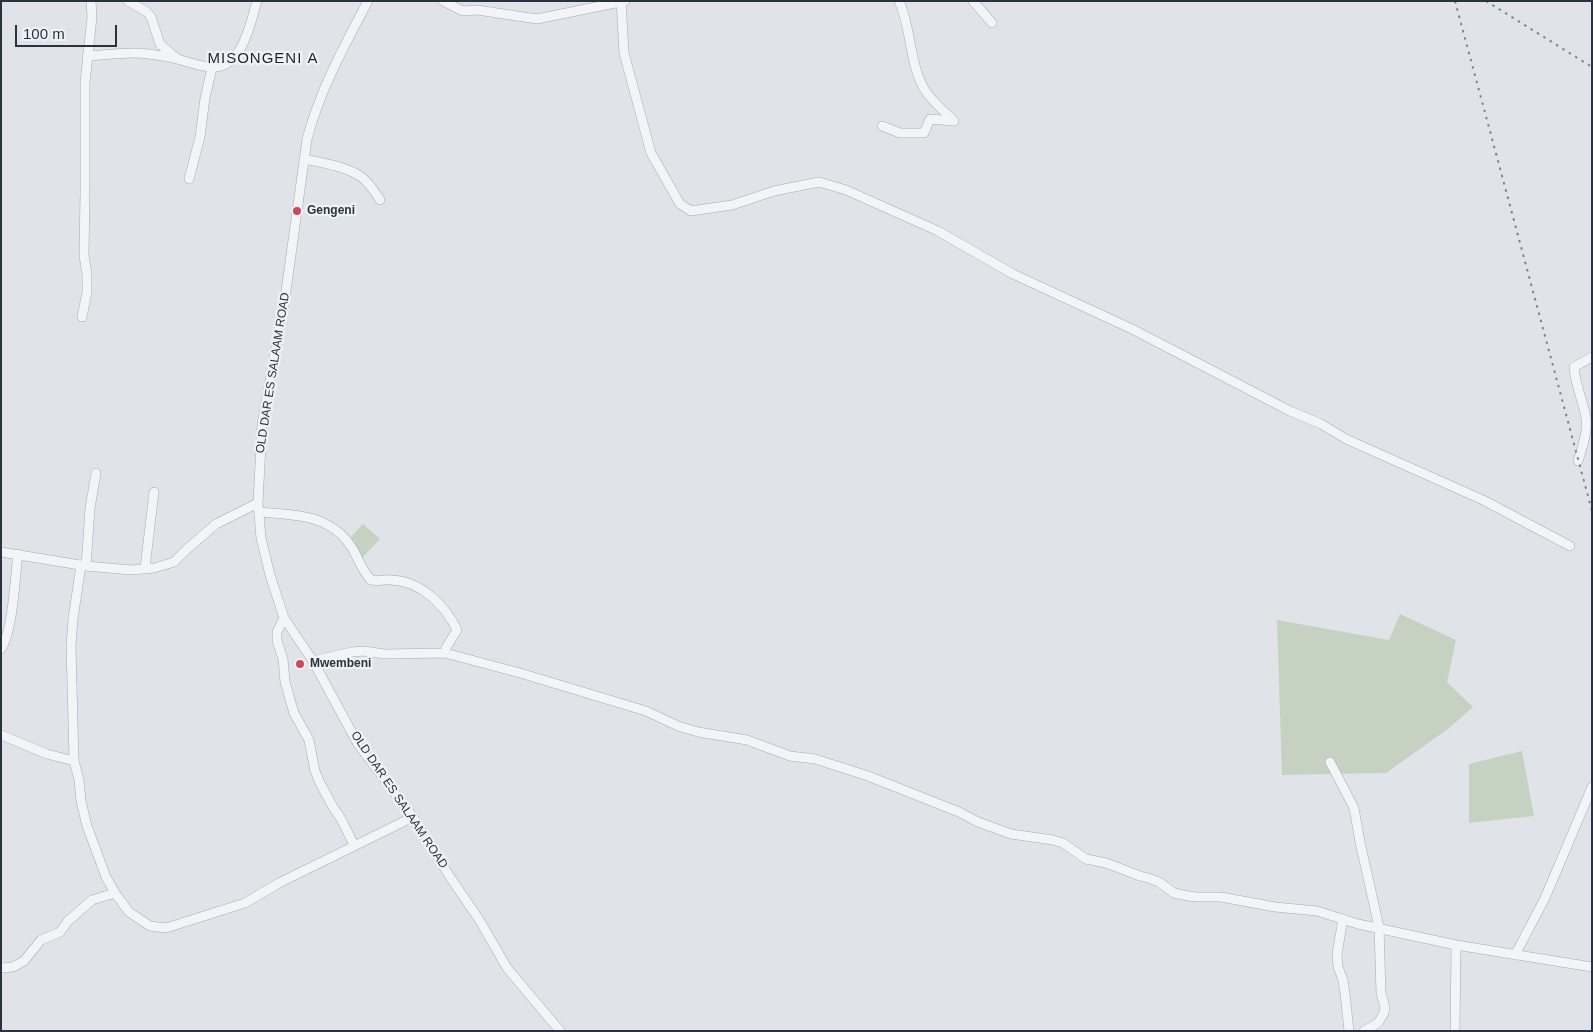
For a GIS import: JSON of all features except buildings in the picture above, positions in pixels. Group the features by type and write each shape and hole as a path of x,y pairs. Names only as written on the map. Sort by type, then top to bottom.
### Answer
{"street":[{"path":"82,317 87,292 84,256 85,83 92,17 91,1"},
{"path":"128,1 151,16 160,44 177,58"},
{"path":"87,56 134,53 177,58 196,65 212,68 221,66 239,52 246,39 257,1"},
{"name":"OLD DAR ES SALAAM ROAD","path":"368,1 326,82 312,120 304,159 286,291 262,425 258,508 265,560 284,618 313,661 358,744 413,817 480,921 506,968 560,1031"},
{"path":"443,1 464,10 477,10 537,19 623,1 624,53 651,153 680,204 691,211 732,205 774,190 818,182 846,190 938,231 1014,274 1132,329 1290,411 1321,424 1346,439 1483,500 1570,546"},
{"path":"882,126 900,133 924,133 930,119 954,121 926,93 915,66 903,10 899,1"},
{"path":"974,1 992,23"},
{"path":"190,178 200,137 205,98 212,68"},
{"path":"304,159 335,166 360,176 372,187 380,200"},
{"path":"1578,461 1586,420 1574,378 1574,367 1592,357"},
{"path":"96,473 90,508 86,551 73,619 71,646 74,761 79,780 80,801 87,826 106,877 130,912 150,926 166,928 245,903 279,883 413,817"},
{"path":"146,568 154,492"},
{"path":"1,552 83,566 131,570 154,568 174,562 186,549 216,524 258,508 310,517 322,521 337,532 351,547 364,573 371,580 399,581 414,586 428,593 448,613 457,630 445,653"},
{"path":"1,649 5,644 12,612 18,554"},
{"path":"284,618 277,632 277,641 284,661 285,682 294,713 309,740 315,771 320,783 342,819 354,845"},
{"path":"313,661 364,651 384,654 445,653 646,710 678,726 698,732 747,740 790,756 815,759 868,776 1011,834 1063,843 1086,859 1106,863 1159,882 1174,893 1195,898 1221,897 1275,907 1316,911 1343,920 1456,945 1592,968"},
{"path":"1,735 47,754 74,761"},
{"path":"1330,762 1354,808 1379,927 1381,993 1385,1007 1382,1018 1378,1023 1364,1031"},
{"path":"1515,954 1545,898 1592,787"},
{"path":"1,968 13,967 24,961 41,940 60,932 92,900 115,892"},
{"path":"1343,920 1337,954 1338,966 1343,980 1349,1031"},
{"path":"1455,1031 1456,945"}],"green space":[{"path":"363,524 380,539 361,559 349,539"},
{"path":"1400,614 1456,640 1447,682 1473,707 1448,729 1386,773 1282,775 1277,620 1389,640"},
{"path":"1522,751 1534,816 1469,823 1469,764"}],"railway":[{"path":"1455,1 1592,511"},
{"path":"1486,1 1592,67"}],"place":[{"name":"Gengeni","path":"297,211"},
{"name":"Mwembeni","path":"300,664"}],"district":[{"name":"MISONGENI A","path":"263,59"}]}
